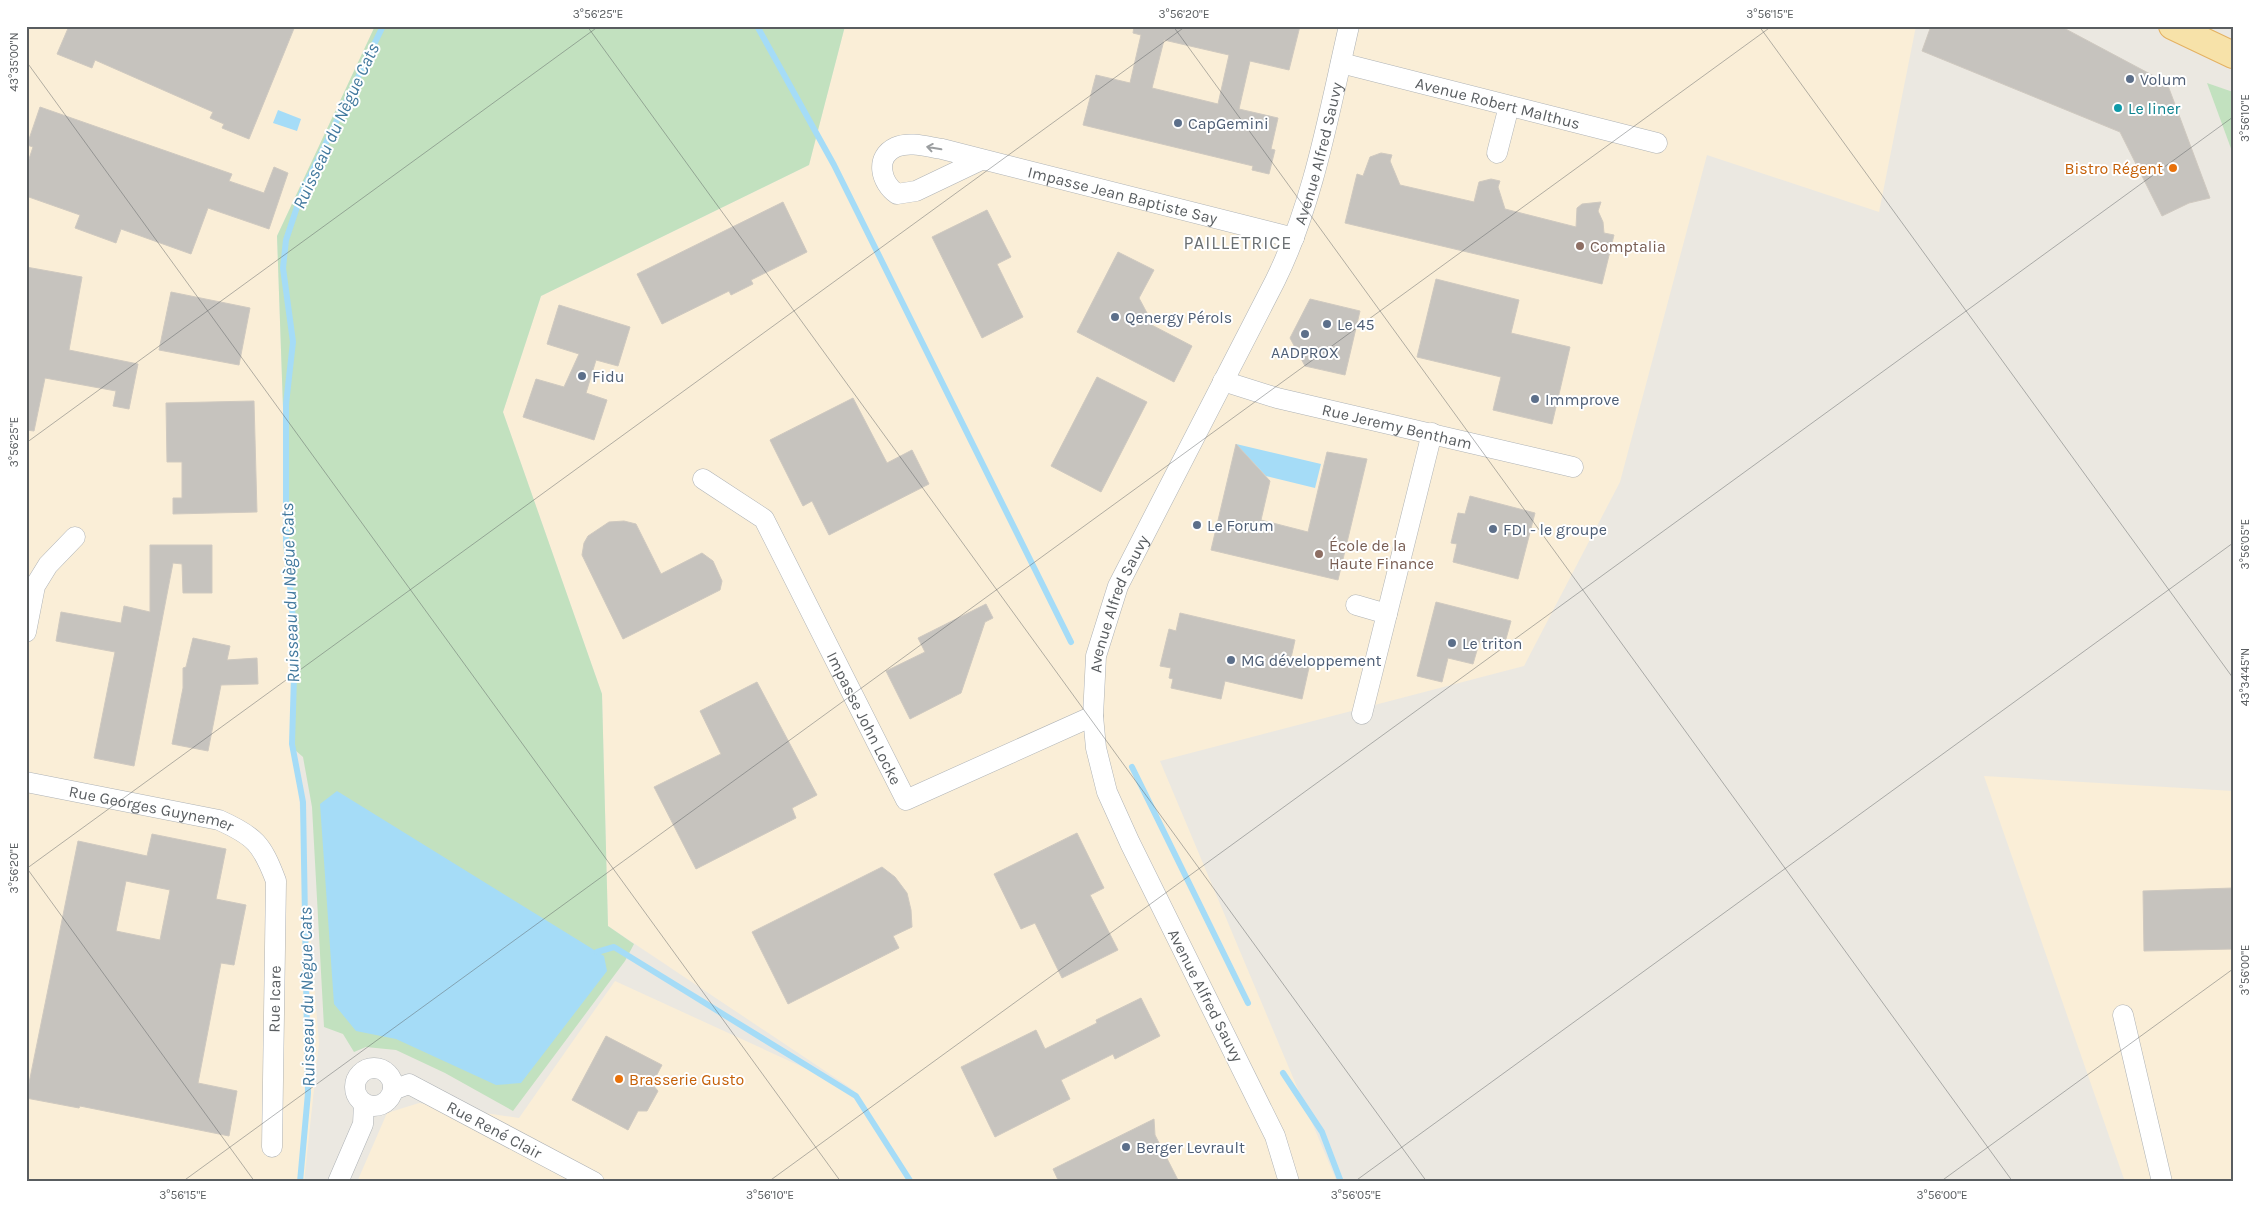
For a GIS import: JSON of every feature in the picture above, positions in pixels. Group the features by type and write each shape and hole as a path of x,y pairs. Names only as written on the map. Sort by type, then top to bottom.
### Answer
{"main road":[{"path":"2172,26 2233,55"}],"street":[{"name":"Avenue Alfred Sauvy","path":"1289,1182 1275,1136 1130,843 1107,792 1096,748 1093,716 1096,656 1118,586 1283,264 1294,238 1307,202 1349,26"},
{"name":"Avenue Robert Malthus","path":"1340,63 1657,143"},
{"path":"1497,154 1509,106"},
{"name":"Impasse Jean Baptiste Say","path":"981,160 1294,238"},
{"name":"Rue Jeremy Bentham","path":"1223,381 1277,398 1573,466"},
{"path":"1362,714 1432,433"},
{"name":"Impasse John Locke","path":"703,479 764,519 906,800 1093,716"},
{"path":"26,632 35,586 48,565 75,537"},
{"path":"1356,605 1387,614"},
{"name":"Rue Georges Guynemer","path":"26,782 219,820 247,832 265,853"},
{"name":"Rue Icare","path":"265,853 276,881 272,1147"},
{"path":"2124,1015 2162,1182"},
{"path":"374,1068 386,1072 393,1084 393,1090 388,1101 382,1105 370,1107 364,1104 356,1095 354,1089 355,1082 362,1072 374,1068"},
{"name":"Rue René Clair","path":"393,1090 409,1084 594,1182"},
{"path":"338,1182 363,1124 364,1104"}],"shaded area":[{"path":"26,26 375,26 277,236 295,750 319,1043 304,1182 26,1182"},
{"path":"845,26 1916,26 1879,212 1707,155 1620,482 1524,666 1160,761 1337,1182 357,1182 387,1113 419,1103 519,1118 615,981 855,1091 608,926 602,694 503,412 541,296 809,165"},
{"path":"1984,776 2233,791 2233,1182 2125,1182"}],"green space":[{"path":"375,26 845,26 809,165 541,296 503,412 602,694 608,926 634,944 625,961 513,1111 445,1073 396,1050 366,1047 354,1052 343,1034 324,1027 312,807 303,757 295,750 277,236"},
{"path":"2207,83 2233,92 2233,154"}],"water":[{"path":"278,110 301,119 297,131 273,123"},
{"path":"1236,444 1321,464 1315,488 1266,476"},
{"path":"337,791 604,956 607,971 521,1083 496,1085 396,1039 356,1031 334,1004 320,804"}],"building":[{"path":"69,26 295,26 249,139 222,128 224,124 210,118 213,112 95,60 92,68 57,54"},
{"name":"CapGemini","path":"1134,26 1300,26 1289,70 1250,61 1239,109 1278,118 1271,149 1275,150 1269,174 1252,170 1253,166 1083,125 1096,75 1130,83 1141,35 1133,33","holes":["1164,40 1229,55 1218,104 1152,88"]},
{"name":"Le liner","path":"1931,26 2060,26 2167,83 2210,198 2189,203 2162,216 2120,132 1922,51"},
{"path":"40,107 232,174 229,181 264,193 274,167 288,173 269,229 208,208 191,254 121,229 116,243 75,228 80,215 26,196 26,168 33,147 27,145"},
{"path":"1381,153 1392,155 1390,161 1400,185 1474,202 1479,182 1491,179 1500,181 1498,187 1505,209 1576,227 1577,208 1582,204 1601,202 1598,211 1603,222 1604,233 1614,235 1602,284 1345,223 1357,174 1363,176 1370,157"},
{"path":"783,202 807,252 751,280 753,284 731,295 729,291 662,324 637,274"},
{"path":"987,210 1011,257 997,264 1023,317 982,338 932,237"},
{"name":"Qenergy Pérols","path":"1118,252 1154,270 1139,298 1147,313 1144,321 1192,346 1174,382 1077,332"},
{"path":"26,267 82,277 69,350 138,364 129,409 113,406 116,391 45,378 34,431 26,430"},
{"path":"1436,279 1519,300 1511,333 1570,347 1552,424 1493,410 1501,377 1417,357"},
{"path":"171,292 250,308 239,365 159,350"},
{"name":"Le 45","path":"1310,299 1360,311 1345,375 1305,366 1290,338"},
{"path":"559,305 630,327 618,366 596,360 586,393 607,400 594,440 523,417 536,379 564,387 579,354 547,344"},
{"path":"1097,377 1147,402 1101,492 1051,466"},
{"path":"853,398 887,463 912,450 929,484 829,535 812,501 803,506 770,440"},
{"path":"254,401 257,512 173,514 173,498 182,498 182,462 167,462 166,403"},
{"path":"1236,444 1270,481 1261,520 1308,532 1327,452 1367,459 1338,580 1211,550"},
{"name":"FDI - le groupe","path":"1470,496 1535,513 1518,579 1453,562 1457,544 1451,543 1458,513 1465,514"},
{"path":"624,521 636,524 661,574 702,553 713,561 722,581 720,590 623,639 582,555 584,543 588,536 609,522"},
{"path":"150,545 212,545 212,593 183,593 182,564 173,563 134,766 94,758 115,652 56,641 61,612 121,623 124,606 150,612"},
{"name":"Le triton","path":"1436,602 1511,621 1504,646 1480,640 1473,664 1448,658 1442,682 1417,676"},
{"path":"986,604 993,618 985,622 961,693 910,719 886,671 925,652 918,638"},
{"name":"MG développement","path":"1180,613 1295,640 1291,658 1310,663 1302,699 1225,681 1221,699 1171,688 1173,679 1169,678 1171,668 1160,666 1169,629 1176,631"},
{"path":"193,638 230,646 227,660 257,658 258,684 221,685 208,751 172,744 183,688 183,668 186,667"},
{"path":"757,682 817,795 792,808 796,818 696,869 654,787 721,754 700,711"},
{"path":"1077,833 1104,888 1090,895 1118,950 1062,978 1035,923 1021,929 994,874"},
{"path":"152,834 226,849 216,899 246,905 234,965 221,963 198,1083 237,1091 229,1136 80,1106 79,1108 26,1098 78,841 147,856","holes":["126,881 170,890 160,940 116,931"]},
{"path":"882,867 895,877 907,893 911,910 912,927 893,936 899,948 788,1004 752,932"},
{"path":"2233,888 2233,949 2144,951 2143,891"},
{"path":"1141,998 1160,1036 1115,1059 1113,1054 1061,1080 1070,1099 995,1137 961,1067 1036,1030 1045,1049 1097,1023 1096,1020"},
{"name":"Brasserie Gusto","path":"606,1036 662,1065 652,1084 658,1091 647,1111 638,1111 628,1130 572,1100"},
{"name":"Berger Levrault","path":"1154,1119 1155,1135 1179,1182 1059,1182 1053,1169"}],"waterway":[{"name":"Ruisseau du Nègue Cats","path":"300,1182 308,1093 303,802 292,744 295,642 286,541 286,404 293,342 283,268 286,240 302,192 383,26"},
{"path":"757,26 834,165 1071,642"},
{"path":"1132,767 1248,1003"},
{"path":"597,952 614,947 856,1096 911,1182"},
{"path":"1283,1073 1322,1132 1341,1182"}],"place":[{"name":"Volum","path":"2130,79"},
{"name":"Le liner","path":"2118,108"},
{"name":"CapGemini","path":"1178,123"},
{"name":"Bistro Régent","path":"2173,168"},
{"name":"Comptalia","path":"1580,246"},
{"name":"Qenergy Pérols","path":"1115,317"},
{"name":"Le 45","path":"1327,324"},
{"name":"AADPROX","path":"1305,334"},
{"name":"Fidu","path":"582,376"},
{"name":"Immprove","path":"1535,399"},
{"name":"Le Forum","path":"1197,525"},
{"name":"FDI - le groupe","path":"1493,529"},
{"name":"École de la Haute Finance","path":"1319,554"},
{"name":"Le triton","path":"1452,643"},
{"name":"MG développement","path":"1231,660"},
{"name":"Brasserie Gusto","path":"619,1079"},
{"name":"Berger Levrault","path":"1126,1147"}],"district":[{"name":"PAILLETRICE","path":"1238,243"}]}
